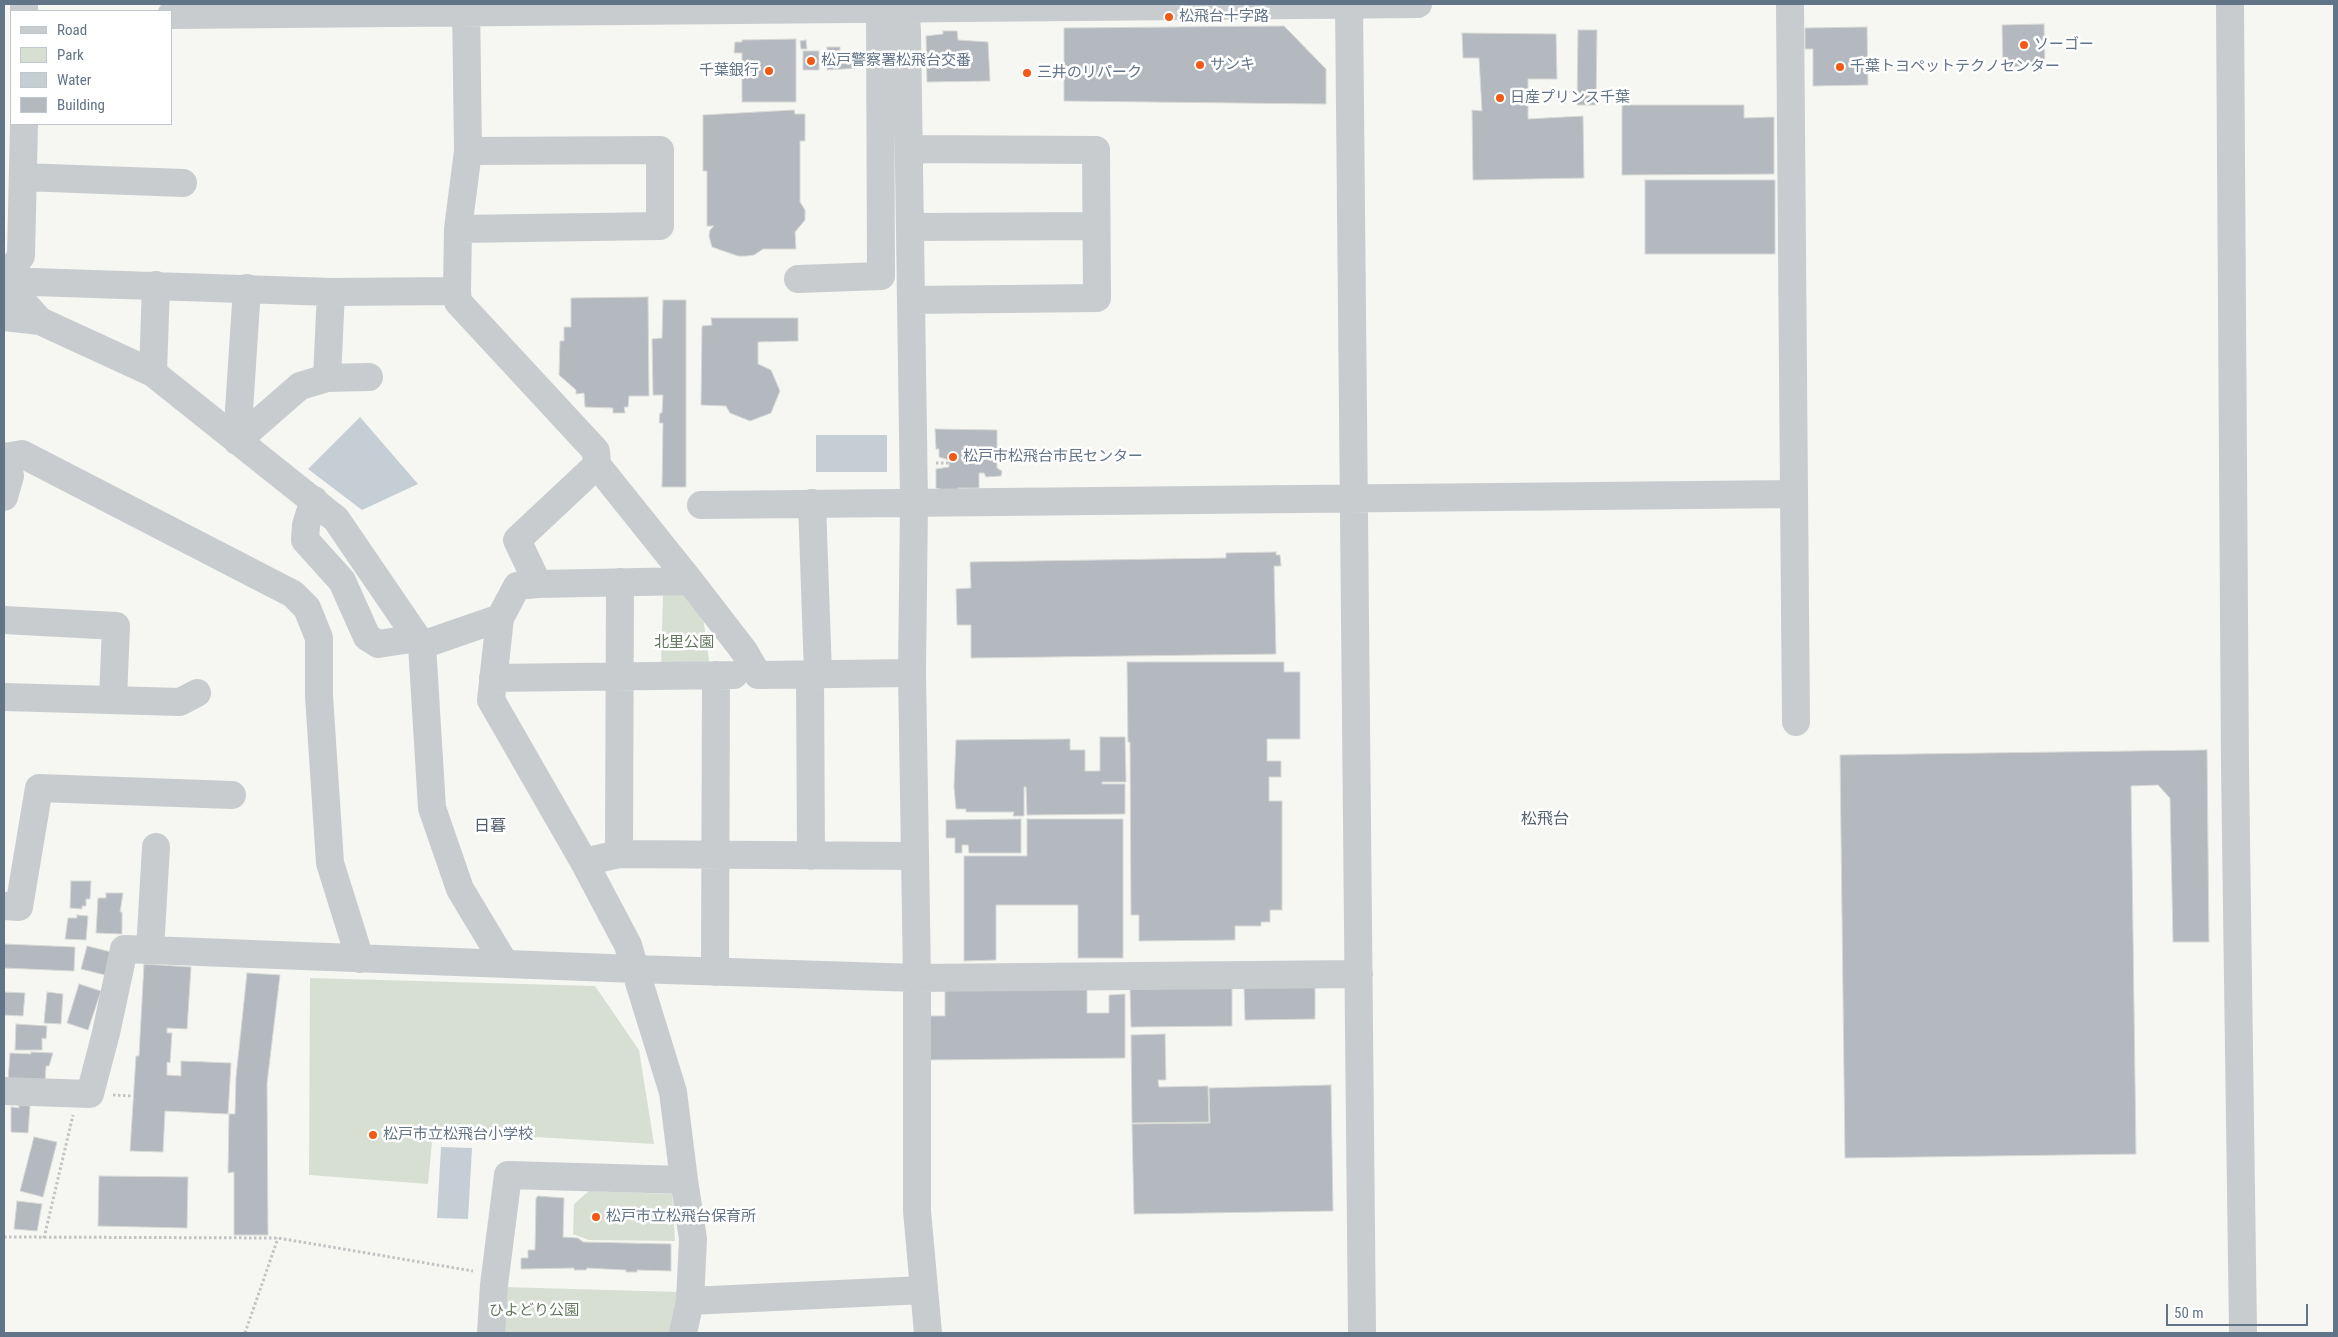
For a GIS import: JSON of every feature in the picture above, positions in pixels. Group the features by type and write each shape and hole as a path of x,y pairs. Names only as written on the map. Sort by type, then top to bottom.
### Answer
{"street":[{"path":"1350,4 1362,1333"},
{"path":"172,14 466,7 1418,4"},
{"path":"1790,4 1796,722"},
{"path":"2230,4 2235,756 2243,1333"},
{"path":"466,7 468,151 458,229 458,302 596,451 597,465 690,580 744,651 758,675"},
{"path":"897,7 909,149 914,502 912,673 917,978 917,1211 928,1333"},
{"path":"798,279 881,276 897,7"},
{"path":"4,281 21,256 17,172 24,125"},
{"path":"909,149 1096,150 1097,298 912,300"},
{"path":"458,229 660,226 660,150 468,151"},
{"path":"17,172 183,183"},
{"path":"910,227 1096,226"},
{"path":"4,281 331,292 457,291"},
{"path":"4,281 40,321"},
{"path":"153,373 156,285"},
{"path":"237,441 247,288"},
{"path":"327,378 331,292"},
{"path":"4,317 40,321 153,373 336,519 420,642 432,808 460,889 505,964"},
{"path":"237,441 300,386 327,378 369,377"},
{"path":"4,497 10,476 5,456 22,454 293,594 307,608 319,638 319,696 330,863 360,959"},
{"path":"538,584 517,540 597,465"},
{"path":"701,505 1794,494"},
{"path":"314,500 306,525 305,540 342,581 367,638 378,644 420,642 500,618"},
{"path":"812,503 814,674 812,856"},
{"path":"683,1333 690,1301 693,1239 673,1092 628,945 584,862 491,700 500,618 517,586 690,580"},
{"path":"619,854 620,582"},
{"path":"4,620 116,626 112,699"},
{"path":"494,678 912,673"},
{"path":"715,972 716,675"},
{"path":"4,697 180,702 197,693"},
{"path":"4,906 19,907 39,788 232,794"},
{"path":"150,950 156,846"},
{"path":"584,862 619,854 914,856"},
{"path":"4,1091 90,1094 106,1033 124,949 917,978 1359,974"},
{"path":"491,1333 495,1274 508,1175 684,1180"},
{"path":"690,1301 924,1290"}],"path":[{"path":"44,1238 78,1094"},
{"path":"4,1237 278,1238 495,1274"},
{"path":"245,1333 278,1238"}],"green space":[{"name":"北里公園","path":"669,588 701,603 710,667 661,667 663,595 668,594"},
{"path":"310,978 595,986 639,1050 654,1144 433,1131 428,1184 309,1175"},
{"path":"589,1191 672,1194 675,1241 589,1240 573,1234 574,1204"},
{"name":"ひよどり公園","path":"503,1287 680,1292 675,1333 499,1333"}],"water":[{"path":"360,417 418,484 362,510 308,469"},
{"path":"816,435 887,435 887,472 816,472"},
{"path":"441,1147 472,1148 468,1219 437,1218"}],"building":[{"name":"ソーゴー","path":"2044,24 2045,65 2003,67 2002,25"},
{"path":"1284,26 1326,69 1326,104 1064,101 1064,28"},
{"name":"千葉トヨペットテクノセンター","path":"1867,27 1868,85 1813,86 1813,49 1805,49 1805,28"},
{"path":"1578,30 1597,30 1596,105 1577,105"},
{"path":"943,31 957,31 958,40 988,42 990,81 927,82 926,36 943,34"},
{"path":"1462,33 1556,34 1557,79 1528,79 1528,119 1583,116 1584,178 1473,180 1472,110 1482,111 1479,58 1463,58"},
{"path":"796,39 796,102 742,102 742,53 734,53 735,42 742,42 742,40"},
{"path":"806,40 807,49 801,49 800,41"},
{"path":"827,47 840,47 840,53 847,59 860,55 860,68 827,70"},
{"path":"803,51 819,51 819,70 803,70"},
{"path":"1622,105 1744,105 1744,118 1774,117 1774,174 1622,175"},
{"path":"794,110 795,114 805,114 805,141 800,141 800,202 805,210 805,220 795,232 796,249 763,249 754,255 738,256 712,247 709,236 710,230 714,226 707,226 707,171 703,171 703,115"},
{"path":"1645,180 1775,180 1775,254 1645,254"},
{"path":"648,297 649,396 629,396 628,407 624,407 625,413 613,413 613,408 585,407 584,393 576,394 576,390 559,375 560,341 564,341 564,327 571,327 571,298"},
{"path":"663,300 686,300 686,487 662,487 663,423 659,423 660,413 662,413 663,395 653,395 652,339 662,338"},
{"path":"711,318 798,318 798,341 758,342 758,364 771,370 780,391 771,413 750,421 730,413 726,406 701,405 702,326 712,325"},
{"path":"935,429 997,430 997,468 1002,471 1001,476 986,477 984,473 979,473 979,488 958,488 958,491 940,491 940,489 936,488 936,469 949,467 949,460 939,457 939,449 936,449"},
{"path":"1276,552 1276,555 1280,555 1281,566 1274,566 1276,654 971,658 971,625 957,625 956,589 971,588 970,562 1226,558 1226,553"},
{"path":"1127,662 1284,662 1284,672 1300,672 1300,739 1267,739 1267,761 1281,761 1281,777 1269,777 1269,801 1282,801 1282,910 1270,910 1270,922 1261,922 1261,926 1235,926 1235,940 1139,941 1139,915 1131,915 1130,742 1128,742"},
{"path":"1100,737 1125,737 1126,782 1102,782 1102,784 1125,784 1125,814 1027,815 1026,787 1024,787 1024,816 1013,816 1014,812 966,812 966,809 956,809 954,787 956,740 1070,739 1070,750 1085,750 1085,771 1100,771"},
{"path":"2207,750 2209,942 2173,942 2170,798 2158,785 2131,786 2136,1154 1845,1158 1840,755"},
{"path":"1021,819 1021,853 969,853 968,845 962,845 962,853 955,853 955,838 946,838 946,820"},
{"path":"1027,819 1123,819 1123,958 1078,958 1078,905 996,905 996,960 964,961 964,856 1027,856"},
{"path":"71,881 91,881 90,899 86,899 86,906 82,906 82,909 70,908"},
{"path":"106,893 123,893 120,912 122,912 122,934 96,933 98,898 106,898"},
{"path":"77,915 88,916 86,940 65,939 68,918 77,918"},
{"path":"4,944 75,947 74,971 4,968"},
{"path":"87,946 115,953 109,976 81,969"},
{"path":"144,964 191,967 187,1029 167,1028 167,1033 172,1033 170,1063 167,1062 167,1075 181,1076 181,1061 231,1063 228,1114 165,1111 163,1152 130,1151 136,1056 139,1056"},
{"path":"247,973 280,975 267,1083 268,1235 234,1235 234,1172 228,1173 229,1114 235,1114 236,1077"},
{"path":"79,984 101,991 88,1030 67,1023"},
{"path":"1232,986 1232,1026 1131,1027 1130,987"},
{"path":"1315,986 1315,1019 1245,1020 1244,987"},
{"path":"1087,987 1087,1013 1109,1013 1109,995 1125,994 1125,1058 926,1060 926,1016 945,1016 945,989"},
{"path":"4,992 25,993 23,1016 4,1015"},
{"path":"47,992 63,994 61,1024 44,1023"},
{"path":"16,1024 47,1026 46,1039 42,1038 42,1050 15,1050"},
{"path":"1165,1034 1166,1080 1158,1080 1159,1087 1208,1086 1209,1122 1132,1123 1131,1035"},
{"path":"31,1052 53,1053 49,1066 46,1066 45,1082 8,1081 10,1053 31,1054"},
{"path":"1331,1085 1333,1211 1134,1214 1132,1124 1210,1123 1209,1088"},
{"path":"19,1105 30,1106 28,1133 11,1132 11,1107 19,1108"},
{"path":"34,1137 57,1142 43,1197 20,1191"},
{"path":"99,1176 188,1177 187,1228 98,1226"},
{"path":"538,1196 564,1198 563,1237 578,1238 583,1242 671,1244 671,1271 637,1270 637,1272 626,1272 626,1270 587,1268 586,1270 574,1270 574,1268 521,1269 521,1258 528,1258 528,1250 535,1250 536,1198"},
{"path":"17,1201 42,1204 37,1231 14,1229"}],"place":[{"name":"松飛台十字路","path":"1169,17"},
{"name":"ソーゴー","path":"2024,45"},
{"name":"松戸警察署松飛台交番","path":"811,61"},
{"name":"サンキ","path":"1200,65"},
{"name":"千葉トヨペットテクノセンター","path":"1840,67"},
{"name":"千葉銀行","path":"769,71"},
{"name":"三井のリパーク","path":"1027,73"},
{"name":"日産プリンス千葉","path":"1500,98"},
{"name":"松戸市松飛台市民センター","path":"953,457"},
{"name":"松戸市立松飛台小学校","path":"373,1135"},
{"name":"松戸市立松飛台保育所","path":"596,1217"}],"district":[{"name":"松飛台","path":"1545,820"},
{"name":"日暮","path":"490,827"}]}
